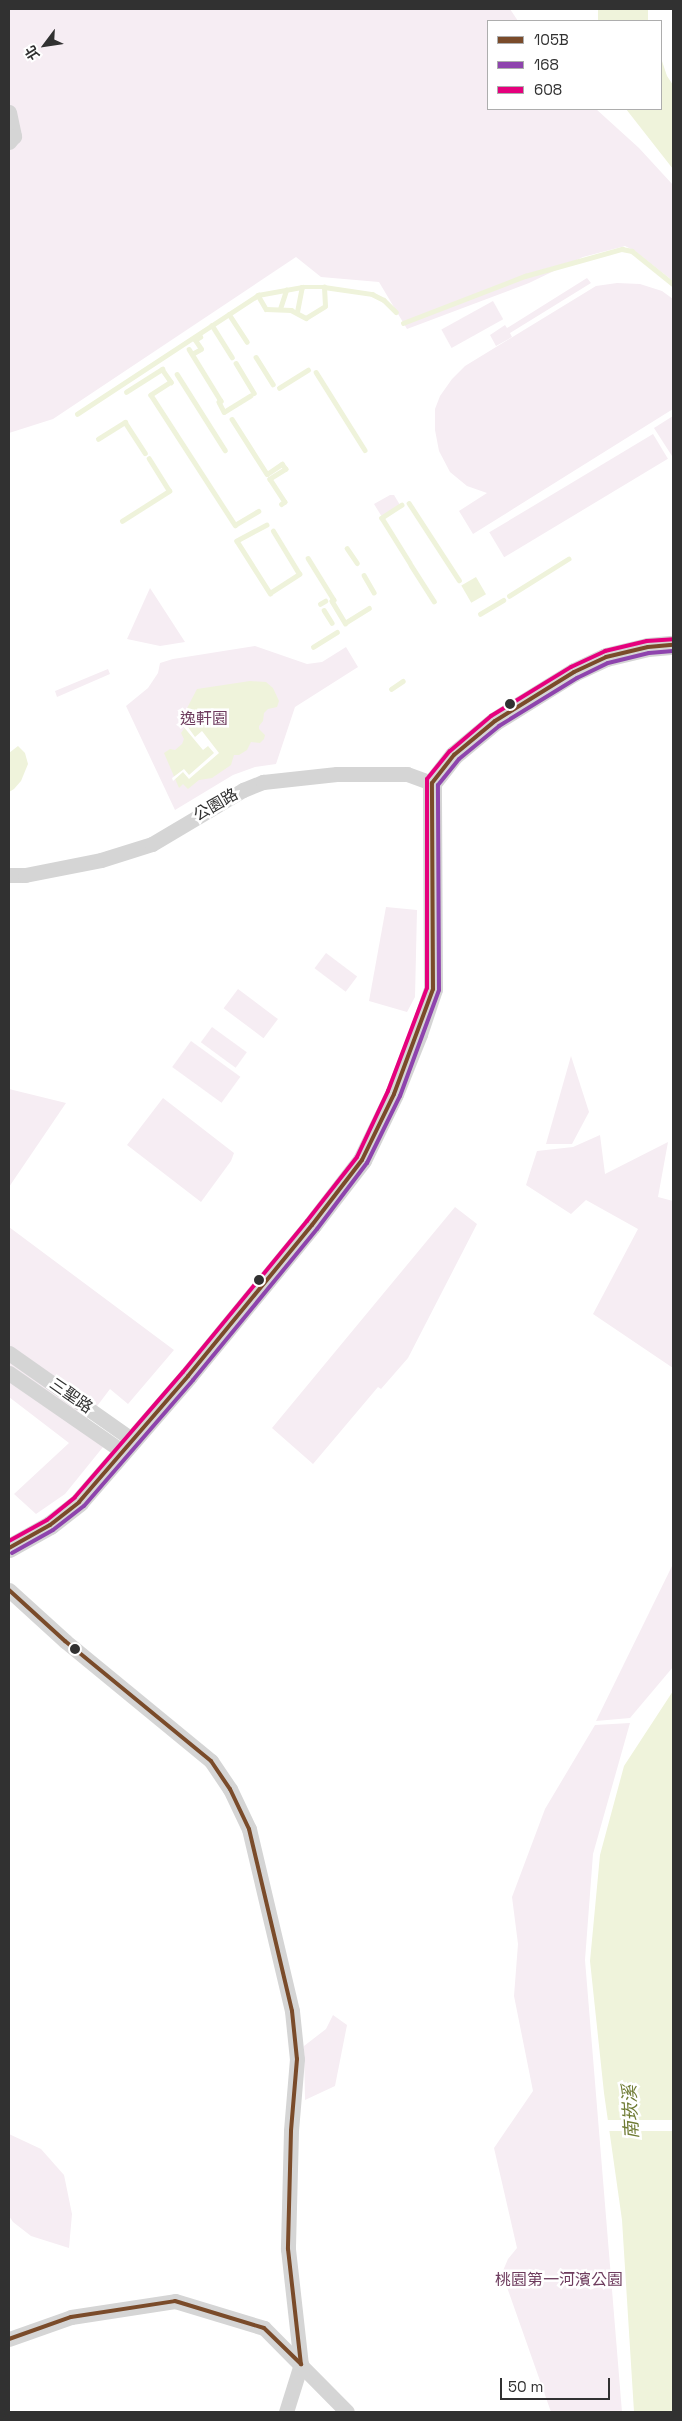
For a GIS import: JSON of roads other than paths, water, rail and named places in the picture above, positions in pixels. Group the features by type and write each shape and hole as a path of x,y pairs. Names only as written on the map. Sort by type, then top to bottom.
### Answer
{"street":[{"path":"9,112 14,136 9,142"},
{"path":"9,1548 50,1525 79,1502 312,1225 362,1160 394,1094 418,1034 432,989 432,783 454,755 495,721 574,672 606,657 648,647 673,646"},
{"name":"公園路","path":"9,875 25,875 101,860 152,844 242,790 263,782 338,774 407,774 432,783"},
{"name":"三聖路","path":"9,1353 128,1446"},
{"name":"三聖路","path":"9,1373 128,1446"},
{"path":"9,1590 65,1640 211,1761 230,1788 248,1829 292,2012 297,2059 291,2135 288,2249 301,2364 286,2412"},
{"path":"9,2339 71,2317 176,2300 264,2328 347,2412"}],"water":[{"path":"598,9 648,9 648,20 598,20"},
{"path":"662,61 667,76 673,85 673,169 627,110 662,110"},
{"path":"476,577 486,594 471,603 461,586"},
{"path":"250,681 266,682 273,688 279,701 277,707 268,709 264,713 259,729 265,735 264,739 260,743 251,742 247,750 239,755 234,755 231,765 212,778 199,780 188,789 183,784 179,788 164,753 170,749 175,750 182,744 184,739 181,733 189,722 185,712 197,689"},
{"path":"18,746 25,753 28,764 21,781 9,792 9,753"},
{"name":"南崁溪","path":"673,1691 673,2412 634,2412 622,2220 604,2093 590,1961 600,1855 624,1766"}],"waterway":[{"path":"403,323 525,276 622,249 632,251 673,284"},
{"path":"297,312 302,287"},
{"path":"77,414 258,295 302,287 324,287 372,294 384,300 396,312"},
{"path":"258,295 266,309 291,310 306,318 325,306 324,287"},
{"path":"280,309 286,290"},
{"path":"229,314 247,342"},
{"path":"212,325 232,357"},
{"path":"192,354 201,349 195,340 200,337"},
{"path":"189,349 221,401 219,402 224,412 250,396"},
{"path":"256,357 273,384"},
{"path":"236,363 254,393"},
{"path":"126,392 162,369 171,382 151,395 235,525 258,511"},
{"path":"279,388 308,370"},
{"path":"316,372 365,450"},
{"path":"177,374 225,450"},
{"path":"232,419 267,474 282,464 286,469 270,479 285,502 282,504"},
{"path":"98,439 125,422 145,453"},
{"path":"122,521 169,491 149,459"},
{"path":"409,503 459,580"},
{"path":"402,505 382,518 410,563"},
{"path":"267,525 237,541 270,593 299,574 273,531"},
{"path":"347,548 357,563"},
{"path":"308,558 334,600 332,601 345,623 369,608"},
{"path":"509,596 568,559"},
{"path":"411,565 434,601"},
{"path":"364,575 374,592"},
{"path":"480,614 503,600"},
{"path":"320,604 325,601"},
{"path":"324,610 332,623"},
{"path":"313,647 337,632"},
{"path":"391,689 403,681"}],"park label":[{"name":"逸軒園","path":"204,719"},
{"name":"桃園第一河濱公園","path":"559,2280"}]}
